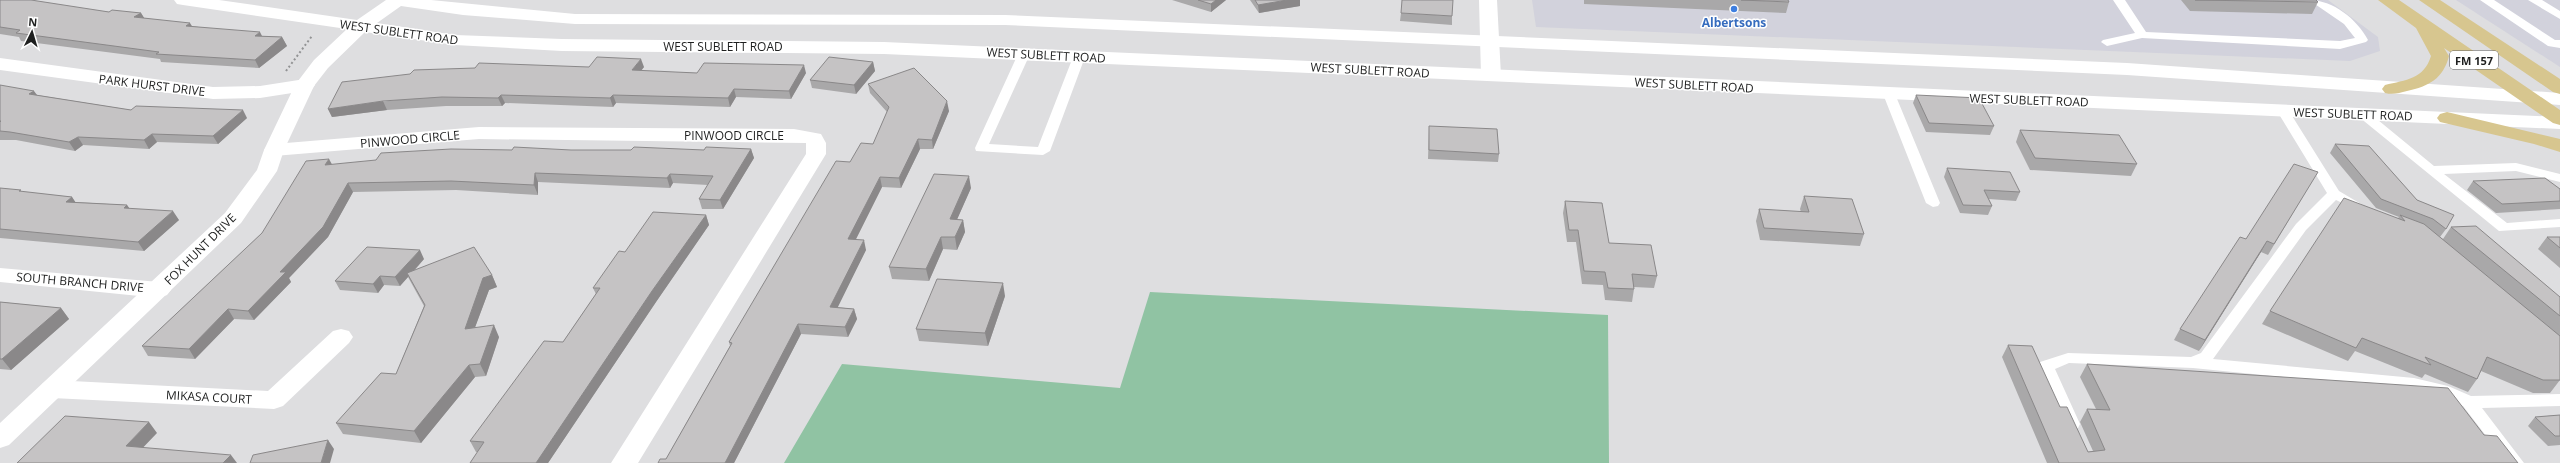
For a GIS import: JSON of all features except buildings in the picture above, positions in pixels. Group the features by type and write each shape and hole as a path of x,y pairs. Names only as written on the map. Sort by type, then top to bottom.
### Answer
{"main road":[{"name":"WEST SUBLETT ROAD","path":"183,0 455,40 555,45 884,48 2560,123"},
{"name":"FOX HUNT DRIVE","path":"0,438 159,290 233,218 267,171 274,150 305,85 321,64 361,26 397,0"},
{"path":"397,0 463,10 575,19 1005,20 2127,69 2392,89 2560,99"},
{"path":"1488,0 1491,41 1491,76"},
{"name":"FM 157","path":"2387,0 2560,119"},
{"name":"FM 157","path":"2428,0 2560,88"},
{"path":"2392,89 2424,81 2437,71 2440,56 2421,23"},
{"path":"2516,58 2560,76"},
{"name":"PARK HURST DRIVE","path":"0,64 213,93 260,92 305,85"},
{"path":"2447,118 2540,139 2560,146"},
{"name":"PINWOOD CIRCLE","path":"274,150 479,133 794,135 814,138 816,143 816,154 624,463"},
{"name":"SOUTH BRANCH DRIVE","path":"0,275 159,290"},
{"name":"MIKASA COURT","path":"52,389 274,400 341,337"}],"lane":[{"path":"2119,0 2142,35"},
{"path":"2107,42 2142,35 2340,45 2362,40 2359,33 2347,22 2315,0"},
{"path":"2486,0 2557,46"},
{"path":"2534,0 2560,16"},
{"path":"1024,54 982,148 1043,151 1079,57"},
{"path":"1889,94 1933,203"},
{"path":"2283,111 2334,194 2369,212"},
{"path":"2363,114 2504,228 2560,223"},
{"path":"2431,170 2516,166 2560,178"},
{"path":"2193,364 2206,357 2302,227 2334,194"},
{"path":"2076,435 2046,366 2052,362 2068,358 2193,364 2414,384 2442,390 2469,402 2560,400"},
{"path":"2469,402 2516,463"}],"path":[{"path":"284,75 288,66 315,31"}],"shaded area":[{"path":"1532,0 2328,0 2378,37 2380,51 2350,61 1536,27"},
{"path":"2456,0 2560,0 2560,67"}],"green space":[{"path":"1150,292 1608,315 1609,463 784,463 842,364 1120,388"}],"place":[{"name":"Albertsons","path":"1734,9"}]}
